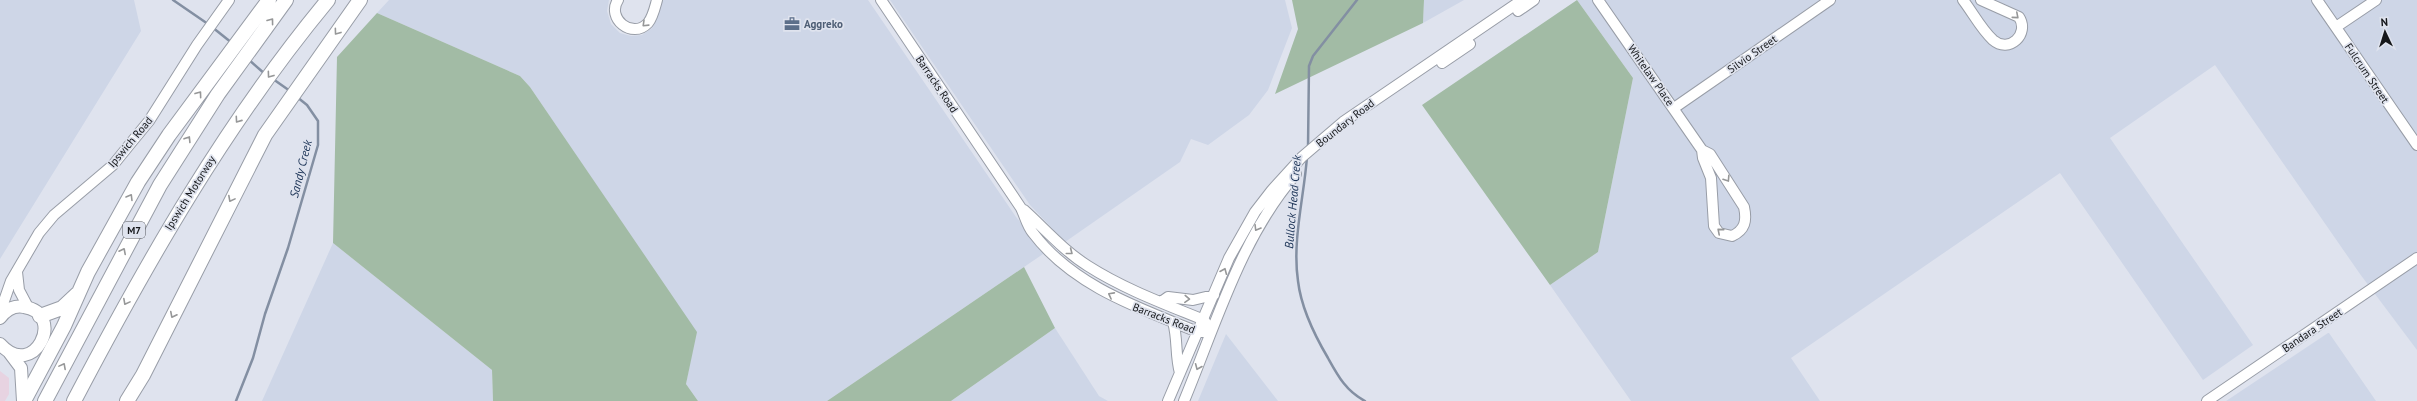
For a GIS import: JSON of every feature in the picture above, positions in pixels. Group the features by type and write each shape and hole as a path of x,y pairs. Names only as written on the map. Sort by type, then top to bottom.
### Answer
{"highway":[{"path":"23,401 64,326 78,292 113,225 138,182 225,59 269,0"},
{"name":"M7","path":"45,401 160,185 236,67 286,0"},
{"name":"Ipswich Motorway","path":"74,401 128,297 175,216 218,149 258,91 328,0"},
{"path":"127,401 143,375 265,135 360,0"},
{"path":"40,316 62,308 78,292"},
{"path":"135,401 143,375"}],"main road":[{"path":"1,316 14,307 28,307 40,316 45,331 39,346 25,354 3,348"},
{"path":"3,348 21,368 23,401"}],"street":[{"name":"Ipswich Road","path":"1,316 4,301 11,281 35,239 54,215 113,164 130,144 152,115 197,45 229,0"},
{"path":"618,0 615,8 616,16 621,24 629,29 639,30 648,23 657,0"},
{"name":"Barracks Road","path":"881,0 1021,208 1032,232 1066,266 1091,284 1124,302 1198,332 1213,332"},
{"name":"Boundary Road","path":"1168,401 1239,238 1275,193 1326,144 1380,100 1522,0"},
{"name":"Boundary Road","path":"1380,100 1534,0"},
{"name":"Whitelaw Place","path":"1598,0 1702,150 1703,158 1711,178 1714,226 1719,232 1732,236 1744,227 1747,218 1744,207 1710,154 1702,150"},
{"name":"Silvio Street","path":"1674,108 1830,0"},
{"path":"1963,0 1993,40 2002,45 2011,45 2019,38 2022,32 2022,22 2019,17 1981,0"},
{"name":"Fulcrum Street","path":"2317,0 2417,146"},
{"path":"2336,27 2376,0"},
{"name":"Boundary Road","path":"1184,401 1249,241 1275,193"},
{"name":"Barracks Road","path":"1021,208 1061,246 1087,266 1114,282 1204,320 1213,332"},
{"name":"Bandara Street","path":"2207,401 2417,258"},
{"path":"17,272 19,290 28,307"},
{"path":"1161,302 1168,297 1193,300 1214,295"},
{"path":"1173,322 1176,338 1176,360 1180,373"}],"shaded area":[{"path":"0,0 134,0 141,31 0,259"},
{"path":"389,0 609,0 607,11 611,24 620,33 631,36 642,35 652,28 657,18 662,0 868,0 1016,217 1046,252 827,401 698,401 686,384 696,332 530,87 520,76 377,13"},
{"path":"890,0 1285,0 1292,28 1268,90 1249,115 1208,145 1191,139 1180,162 1065,242 1030,205"},
{"path":"1424,0 1464,0 1423,23"},
{"path":"1577,0 2417,0 2417,350 2360,274 2215,65 2110,138 2253,345 2203,380 2060,173 1791,358 1820,401 1631,401 1550,285 1598,252 1633,78"},
{"path":"333,243 492,370 493,401 262,401"},
{"path":"1055,328 1099,396 1108,401 951,401"},
{"path":"2328,333 2376,401 2226,401"},
{"path":"1226,334 1278,401 1198,401"},
{"path":"0,371 9,378 9,394 5,401 0,401"}],"green space":[{"path":"1292,0 1424,0 1423,23 1275,94 1298,29"},
{"path":"1577,0 1633,78 1598,252 1550,285 1422,105"},
{"path":"377,13 520,76 530,87 697,332 686,384 698,401 493,401 492,370 333,243 337,57"},
{"path":"1024,267 1055,328 951,401 827,401"}],"waterway":[{"name":"Sandy Creek","path":"173,0 208,24"},
{"name":"Bullock Head Creek","path":"1308,148 1309,66 1313,56 1357,0"},
{"name":"Sandy Creek","path":"212,27 232,43"},
{"name":"Sandy Creek","path":"248,59 265,74"},
{"name":"Sandy Creek","path":"273,79 290,91"},
{"name":"Sandy Creek","path":"236,401 253,358 265,314 288,248 318,145 318,121 307,105 297,97"},
{"name":"Bullock Head Creek","path":"1307,157 1296,250 1298,281 1302,301 1314,331 1335,371 1348,388 1365,401"}],"place":[{"name":"Aggreko","path":"792,24"}]}
